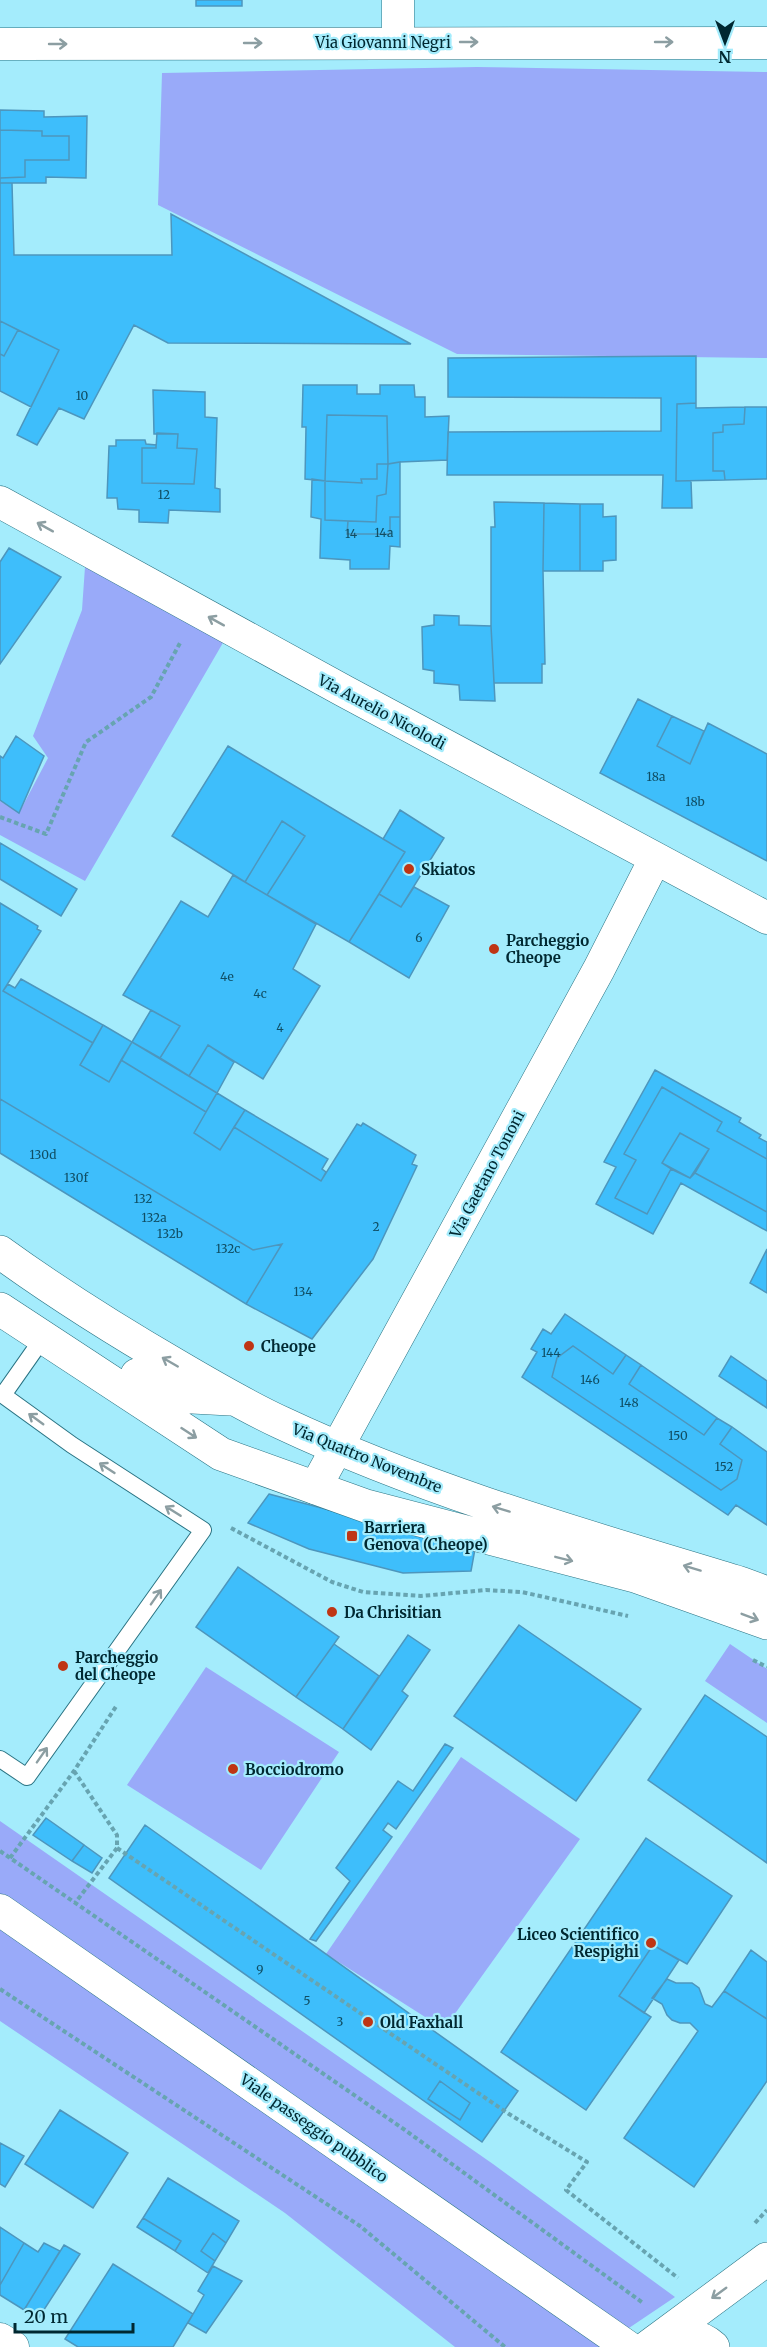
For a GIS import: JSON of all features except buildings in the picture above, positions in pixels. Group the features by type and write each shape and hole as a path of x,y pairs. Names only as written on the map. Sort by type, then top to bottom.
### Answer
{"main road":[{"name":"Via Quattro Novembre","path":"0,1252 119,1332 234,1399 285,1425 425,1483 489,1506 767,1593"},
{"path":"0,1309 221,1454 366,1506 635,1576 767,1623"},
{"path":"43,1338 74,1337 174,1396 234,1399"},
{"path":"655,2331 706,2303 767,2259"},
{"path":"655,2331 696,2337 713,2347"}],"street":[{"path":"398,0 398,42"},
{"name":"Via Giovanni Negri","path":"0,44 767,43"},
{"name":"Via Aurelio Nicolodi","path":"0,502 267,649 767,918"},
{"name":"Via Gaetano Tononi","path":"315,1488 656,859"},
{"name":"Viale passeggio pubblico","path":"0,1910 628,2347"},
{"path":"0,2339 13,2347"}],"lane":[{"path":"0,1759 27,1777 203,1530 72,1445 2,1394 43,1338"}],"path":[{"path":"0,817 46,834 86,742 151,697 182,639"},
{"path":"222,1522 332,1582 363,1592 421,1596 486,1590 522,1592 633,1617"},
{"path":"749,1658 767,1667"},
{"path":"10,1858 74,1772 117,1835 117,1848 75,1903"},
{"path":"117,1848 509,2114 587,2162 566,2190 678,2278 671,2286"},
{"path":"0,1851 405,2130 655,2331"},
{"path":"0,1989 360,2226 505,2347"}],"shaded area":[{"path":"477,67 767,72 767,358 457,354 158,205 162,73"},
{"path":"85,567 224,641 85,881 0,835 0,801 19,813 48,758 33,736 82,610"},
{"path":"730,1644 767,1669 767,1723 705,1681"},
{"name":"Bocciodromo","path":"206,1667 339,1752 261,1870 127,1785"},
{"path":"461,1757 580,1839 444,2029 326,1954"},
{"path":"0,1821 493,2164 675,2297 623,2332 613,2347 455,2347 285,2213 0,2021"}],"place":[{"name":"Skiatos","path":"409,869"},
{"name":"Parcheggio Cheope","path":"494,949"},
{"name":"Cheope","path":"249,1346"},
{"name":"Barriera Genova (Cheope)","path":"352,1536"},
{"name":"Da Chrisitian","path":"332,1612"},
{"name":"Parcheggio del Cheope","path":"63,1666"},
{"name":"Bocciodromo","path":"233,1769"},
{"name":"Liceo Scientifico Respighi","path":"651,1943"},
{"name":"Old Faxhall","path":"368,2022"}]}
